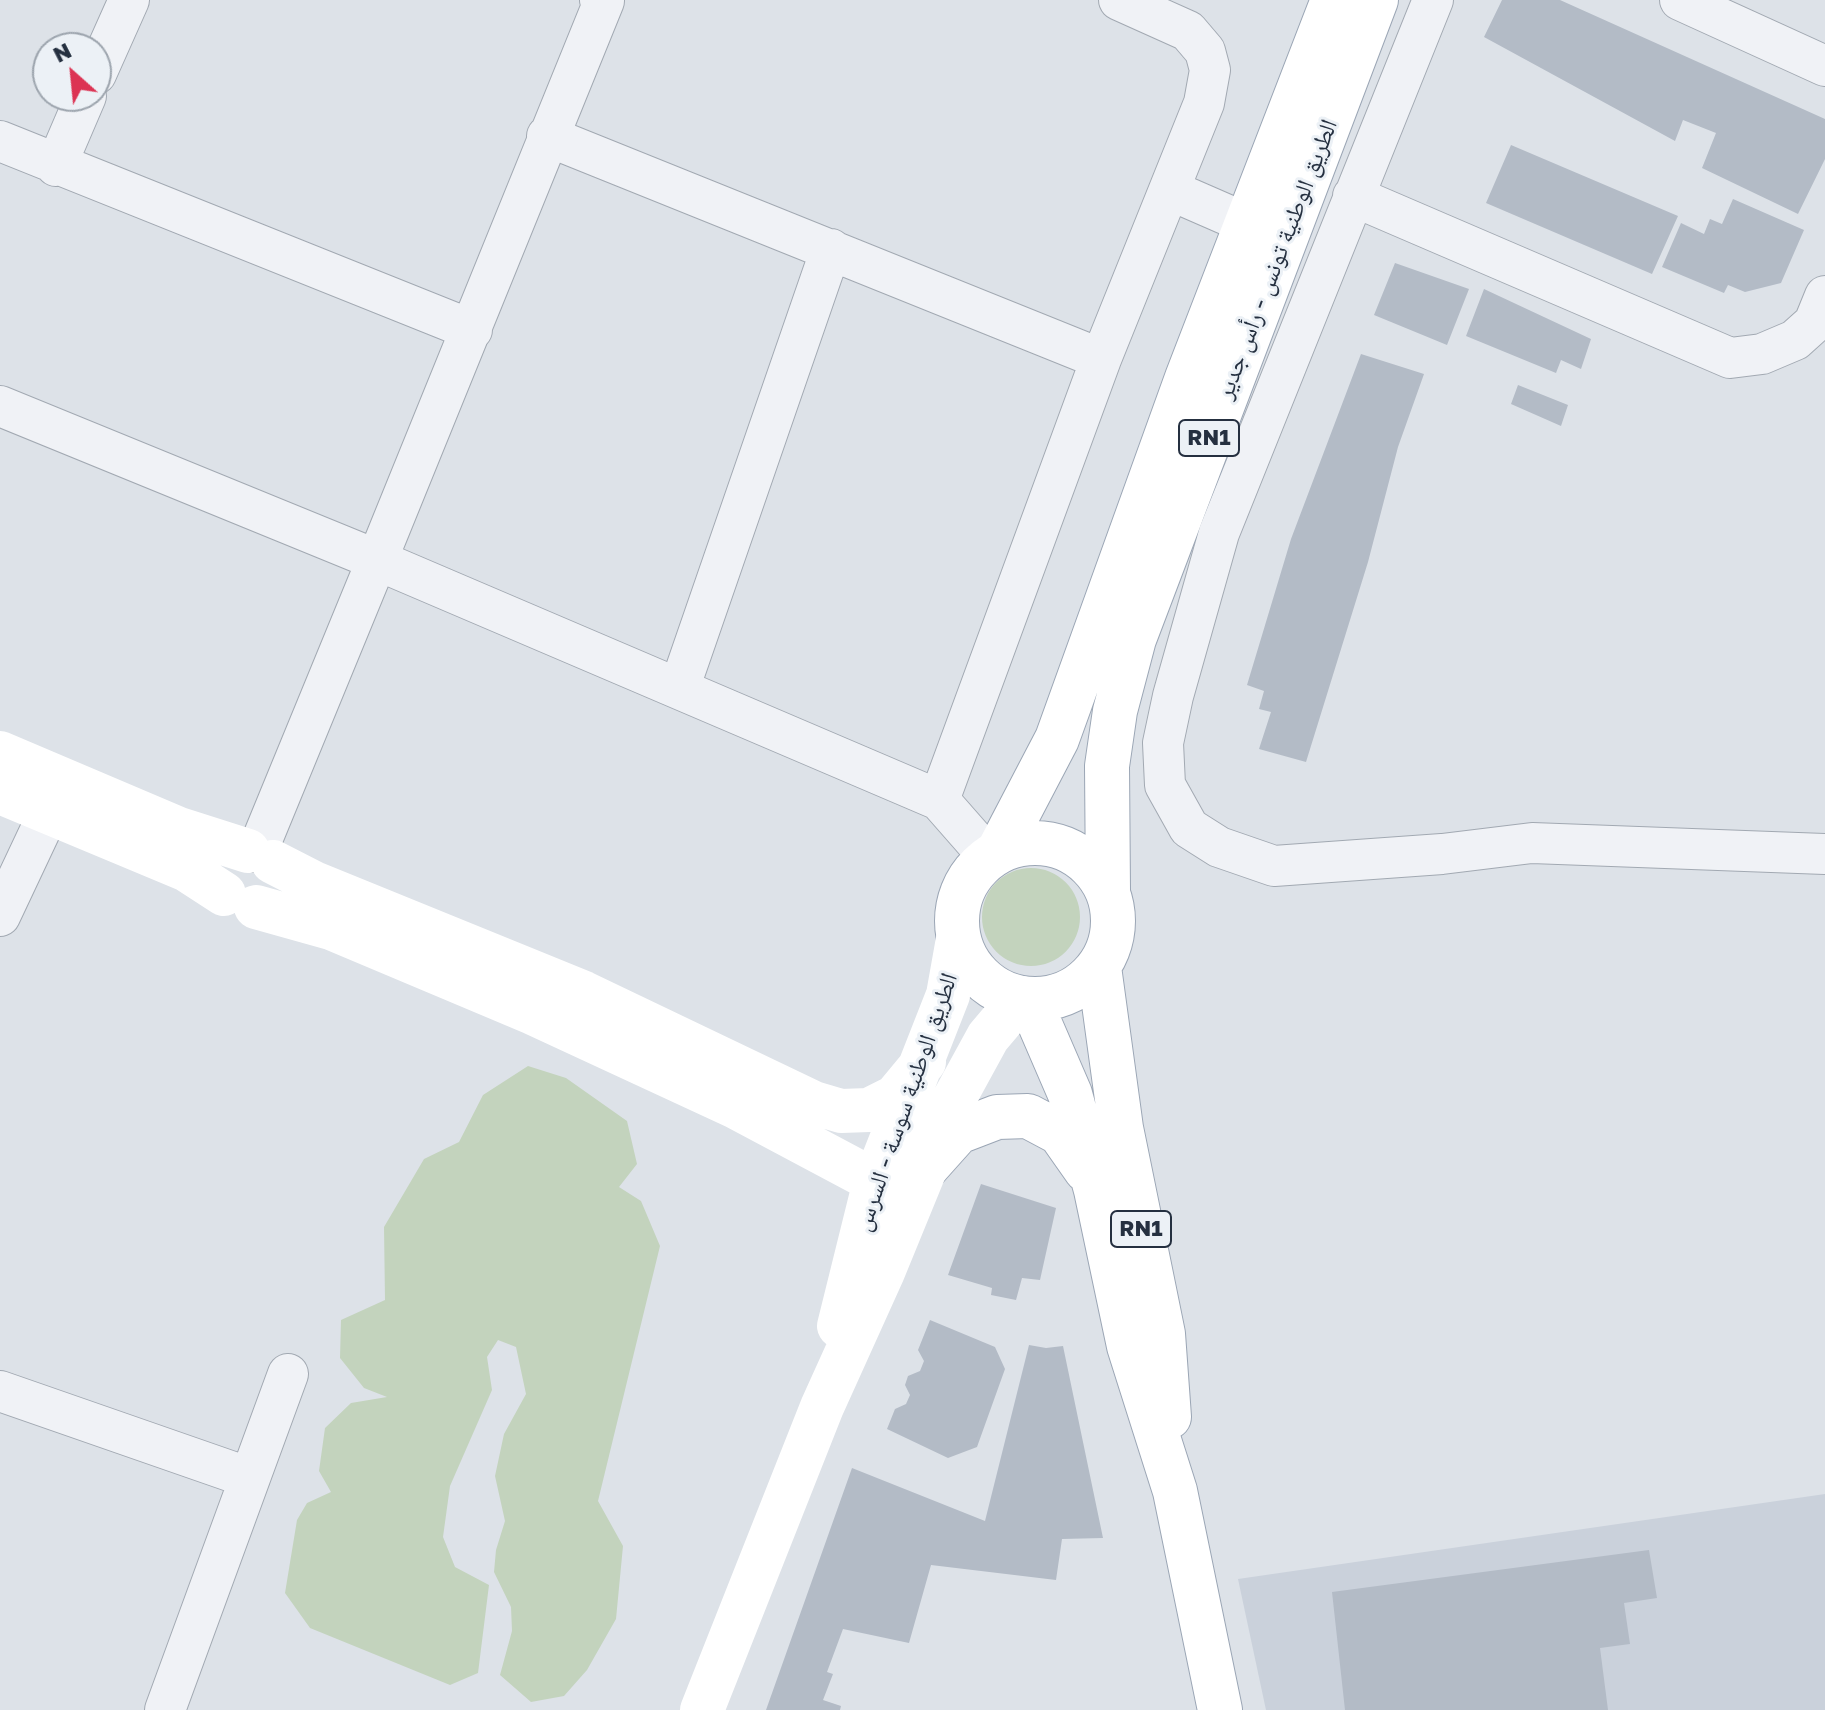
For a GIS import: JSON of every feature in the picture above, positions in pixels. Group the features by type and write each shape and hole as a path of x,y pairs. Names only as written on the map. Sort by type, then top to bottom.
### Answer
{"main road":[{"name":"الطريق الوطنية تونس - رأس جدير","path":"993,854 1057,739 1187,378 1333,0"},
{"name":"الطريق الوطنية تونس - رأس جدير","path":"1108,891 1107,766 1115,711 1134,639 1376,0"},
{"path":"0,753 179,829 259,855 316,884 584,993 814,1103 841,1111 869,1110 895,1097 924,1062"},
{"path":"0,792 187,870 240,900 331,928 533,1013 736,1107 875,1181 909,1182 958,1132 997,1117 1028,1116 1060,1133 1078,1155 1096,1190"},
{"path":"993,854 1022,843 1048,843 1074,852 1094,868 1108,891"},
{"name":"RN1","path":"958,939 957,916 961,893 973,873 993,854"},
{"path":"240,900 272,897 277,889 277,871 259,855"},
{"name":"RN1","path":"1108,891 1114,917 1111,943 1099,967 1121,1128 1163,1334 1175,1491"},
{"path":"958,939 967,960 981,978 999,991 1025,999 1055,997 1080,985 1099,967"},
{"name":"الطريق الوطنية سوسة - السرس","path":"822,1407 875,1181 948,995 958,939"},
{"name":"RN1","path":"1025,999 1070,1094 1096,1190 1129,1346 1175,1491 1220,1710"},
{"name":"الطريق الوطنية سوسة - السرس","path":"702,1710 822,1407 953,1101 981,1049 1025,999"}],"street":[{"path":"112,38 129,0"},
{"path":"259,855 603,0"},
{"path":"939,800 1101,359 1204,103 1210,70 1205,51 1188,31 1119,0"},
{"path":"1433,0 1219,533 1163,743 1165,785 1189,828 1219,847 1274,866 1442,854 1532,843 1825,854"},
{"path":"1680,0 1825,66"},
{"path":"56,166 79,112"},
{"path":"547,136 1101,359"},
{"path":"0,141 472,330"},
{"path":"1170,190 1248,224"},
{"path":"1299,201 1349,207 1730,358 1762,354 1795,340 1814,323 1825,296"},
{"path":"679,689 831,249"},
{"path":"0,406 377,560 939,800 993,854"},
{"path":"1177,521 1219,533"},
{"path":"0,916 49,812"},
{"path":"165,1710 288,1374"},
{"path":"0,1391 250,1478"}],"shaded area":[{"path":"1825,1494 1825,1710 1266,1710 1238,1579"}],"green space":[{"path":"1031,868 1050,872 1066,882 1076,898 1080,917 1076,936 1066,952 1050,962 1031,966 1012,962 996,952 986,936 982,917 986,898 996,882 1012,872"},
{"path":"528,1066 566,1078 627,1121 637,1164 619,1187 641,1201 660,1246 598,1501 623,1546 616,1619 587,1670 564,1696 531,1702 500,1675 512,1631 511,1607 494,1572 496,1550 505,1521 495,1476 504,1434 526,1394 516,1347 498,1340 487,1357 492,1390 450,1486 443,1537 455,1567 489,1585 478,1673 450,1685 310,1628 285,1593 297,1520 307,1503 331,1492 319,1471 325,1428 351,1403 387,1397 364,1388 340,1358 341,1320 385,1300 384,1227 424,1159 459,1142 483,1095"}],"building":[{"path":"1502,0 1560,0 1825,119 1825,159 1798,214 1702,168 1716,133 1683,120 1675,141 1484,37"},
{"path":"1511,145 1678,216 1652,274 1486,203"},
{"path":"1733,199 1804,230 1781,283 1745,292 1728,285 1724,293 1662,267 1681,223 1704,234 1710,219 1722,224"},
{"path":"1395,263 1469,289 1447,345 1374,315"},
{"path":"1484,289 1591,339 1581,369 1561,360 1556,373 1466,336"},
{"path":"1361,354 1424,374 1398,447 1368,562 1306,762 1259,749 1271,712 1259,709 1264,691 1247,685 1291,539"},
{"path":"1518,385 1568,405 1561,426 1511,404"},
{"path":"981,1184 1056,1208 1040,1280 1022,1278 1016,1300 991,1295 992,1288 948,1275"},
{"path":"930,1320 995,1347 1005,1369 977,1447 948,1458 887,1429 895,1409 906,1404 910,1395 905,1385 908,1376 920,1371 924,1361 918,1350"},
{"path":"1029,1345 1046,1348 1063,1346 1103,1538 1062,1539 1056,1580 931,1565 909,1643 843,1629 827,1672 833,1674 823,1700 841,1706 840,1710 766,1710 852,1468 985,1521"},
{"path":"1649,1550 1657,1598 1624,1603 1630,1644 1600,1648 1608,1710 1345,1710 1332,1592"}]}
